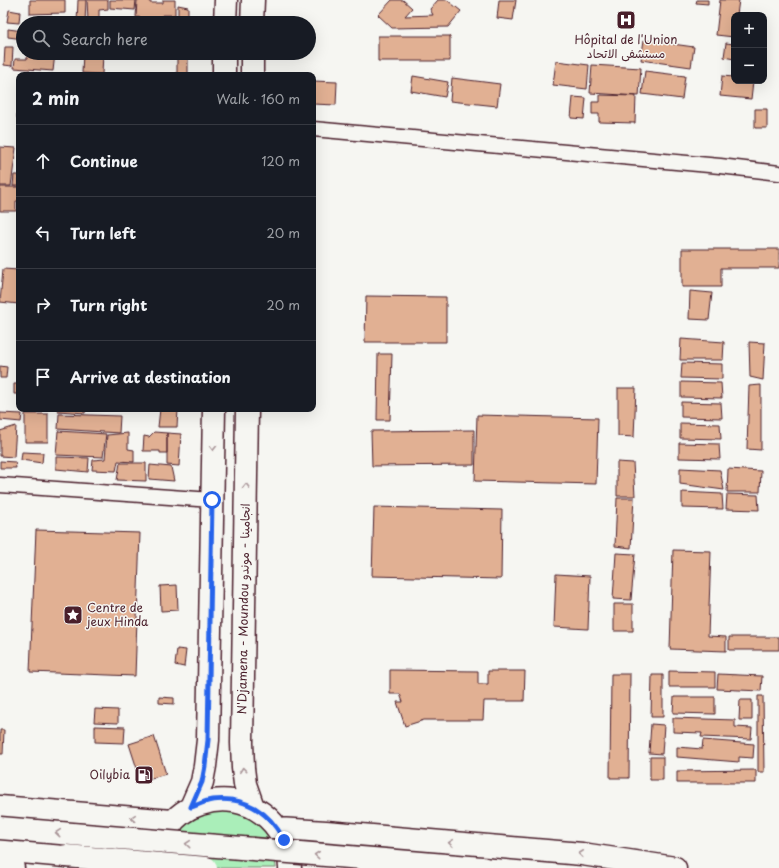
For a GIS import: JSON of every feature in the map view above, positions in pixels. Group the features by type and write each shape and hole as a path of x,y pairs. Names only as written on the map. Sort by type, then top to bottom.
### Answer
{"main road":[{"path":"225,16 226,0"},
{"path":"252,16 253,0"},
{"path":"224,60 224,72"},
{"path":"252,60 252,72"},
{"path":"191,807 202,782 208,740 214,412"},
{"name":"N'Djamena - Moundou انجامينا - موندو","path":"247,412 242,743 245,784 253,807"},
{"path":"155,868 156,853 162,836 172,821 191,807 211,800 233,800 253,807 267,816 278,829 284,840 290,868"},
{"path":"0,807 172,821"},
{"path":"0,828 482,868"},
{"path":"278,829 582,854 675,868"},
{"path":"0,850 206,868"},
{"path":"0,867 13,868"}],"street":[{"path":"316,129 720,166 779,174"},
{"path":"0,485 212,500"}],"green space":[{"path":"216,808 252,817 266,831 274,848 276,868 166,868 167,850 184,821"}],"building":[{"path":"30,0 65,0 65,13 30,14"},
{"path":"78,0 86,0 85,16 77,16"},
{"path":"87,0 108,0 108,9 99,10 99,16 88,16"},
{"path":"110,0 136,0 135,10 110,8"},
{"path":"137,0 150,0 150,3 163,3 163,0 175,0 175,15 136,16"},
{"path":"392,0 403,0 412,8 405,16 433,15 430,9 438,0 447,0 461,11 448,27 392,28 378,15"},
{"path":"499,0 516,0 513,20 497,18"},
{"path":"697,0 708,0 708,4 696,3"},
{"path":"720,0 739,0 737,12 731,12 731,37 716,35"},
{"path":"178,5 188,7 188,16 178,16"},
{"path":"9,10 20,12 20,16 16,16 16,23 7,22"},
{"path":"8,29 16,30 16,38 8,37"},
{"path":"378,36 450,36 450,61 378,61"},
{"path":"644,40 694,47 691,67 641,60"},
{"path":"726,43 731,44 731,58 724,57"},
{"path":"5,47 13,47 12,66 4,65"},
{"path":"15,59 54,60 53,71 14,68"},
{"path":"83,60 103,60 102,72 82,72"},
{"path":"177,60 188,60 188,72 177,72"},
{"path":"556,61 589,65 587,89 553,85"},
{"path":"592,65 641,68 639,96 590,93"},
{"path":"645,71 685,76 682,99 642,94"},
{"path":"413,76 448,82 445,97 411,91"},
{"path":"722,76 731,77 731,84 753,84 751,99 720,96"},
{"path":"452,78 500,84 497,106 450,101"},
{"path":"316,81 337,82 336,105 316,104"},
{"path":"600,95 636,96 635,123 599,122 599,114 592,114 592,102 600,102"},
{"path":"573,97 586,98 584,119 571,118"},
{"path":"755,109 767,109 767,128 755,128"},
{"path":"0,147 16,148 11,186 0,186"},
{"path":"14,175 16,175 16,186 13,186"},
{"path":"0,187 16,187 16,211 0,211"},
{"path":"682,249 779,249 779,268 721,268 721,287 682,287"},
{"path":"3,269 16,270 16,304 0,302"},
{"path":"690,291 712,293 709,320 689,319"},
{"path":"366,296 446,297 446,342 365,342"},
{"path":"681,339 724,342 723,360 680,360"},
{"path":"749,342 765,343 763,380 750,377"},
{"path":"378,354 392,354 390,420 377,420"},
{"path":"682,363 722,364 722,379 681,378"},
{"path":"0,366 7,367 6,378 0,378"},
{"path":"681,382 721,383 722,398 681,397"},
{"path":"14,384 16,384 16,394 14,394"},
{"path":"761,385 761,450 747,449 749,386"},
{"path":"618,388 636,388 634,437 618,436"},
{"path":"681,402 721,403 722,418 681,417"},
{"path":"160,412 178,412 177,427 158,427"},
{"path":"0,413 22,414 21,422 0,420"},
{"path":"25,414 48,414 48,442 25,442"},
{"path":"59,414 120,416 119,433 58,429"},
{"path":"477,415 598,418 596,484 475,481"},
{"path":"680,423 720,424 721,439 680,438"},
{"path":"16,426 14,457 0,456 0,431"},
{"path":"474,430 474,465 372,466 371,431"},
{"path":"58,431 106,434 103,457 56,455"},
{"path":"154,432 167,433 167,453 160,453 160,451 143,451 144,436 149,437"},
{"path":"128,433 128,449 134,450 134,462 118,461 116,471 92,470 93,460 105,459 107,435"},
{"path":"167,433 181,434 179,466 167,465"},
{"path":"679,443 719,444 720,459 679,458"},
{"path":"22,452 43,453 42,463 21,460"},
{"path":"56,457 89,458 88,472 56,469"},
{"path":"0,461 15,462 16,468 0,468"},
{"path":"617,462 633,463 635,496 617,496"},
{"path":"120,463 146,463 146,481 117,480"},
{"path":"150,465 171,467 174,481 149,479"},
{"path":"680,468 720,470 724,490 680,484"},
{"path":"728,469 761,471 760,492 727,492"},
{"path":"682,492 722,494 723,509 682,508"},
{"path":"727,494 758,495 759,510 726,509"},
{"path":"617,498 634,498 631,548 615,546"},
{"path":"374,507 502,510 501,579 372,576"},
{"path":"36,530 140,533 135,676 30,672"},
{"path":"673,550 711,551 708,636 726,637 726,651 670,649"},
{"path":"616,553 635,554 631,600 613,599"},
{"path":"556,574 590,576 588,629 554,627"},
{"path":"177,585 178,610 161,611 160,586"},
{"path":"614,604 633,604 633,631 614,631"},
{"path":"729,637 779,637 779,650 729,650"},
{"path":"177,649 186,650 184,667 175,665"},
{"path":"390,670 478,671 478,684 488,684 488,671 525,671 524,701 484,701 483,720 424,720 405,726 397,702 403,702 400,694 390,694"},
{"path":"669,671 715,672 715,687 669,687"},
{"path":"611,674 630,674 629,778 610,778"},
{"path":"718,674 762,676 761,691 717,689"},
{"path":"652,675 663,675 663,717 651,717"},
{"path":"758,696 763,696 764,772 758,772"},
{"path":"159,697 174,698 174,704 159,703"},
{"path":"674,697 715,697 715,714 673,713"},
{"path":"740,700 752,700 752,720 739,720"},
{"path":"95,709 118,710 118,723 94,722"},
{"path":"673,718 735,720 735,727 752,728 751,739 701,737 702,733 673,732"},
{"path":"651,724 664,725 662,754 649,753"},
{"path":"95,726 125,727 124,743 95,742"},
{"path":"0,730 4,730 3,754 0,754"},
{"path":"154,736 166,774 141,781 129,744"},
{"path":"703,740 754,744 753,758 739,757 739,762 677,757 677,747 702,749"},
{"path":"650,757 663,757 663,780 650,780"},
{"path":"756,770 756,783 677,783 677,771"}],"place":[{"name":"Hôpital de l'Union مستشفى الاتحاد","path":"626,20"},
{"name":"Centre de jeux Hinda","path":"73,615"},
{"name":"Oilybia","path":"144,775"}],"route":[{"path":"212,500 208,740 202,782 191,807 211,800 233,800 253,807 267,816 278,829 284,840"}]}
